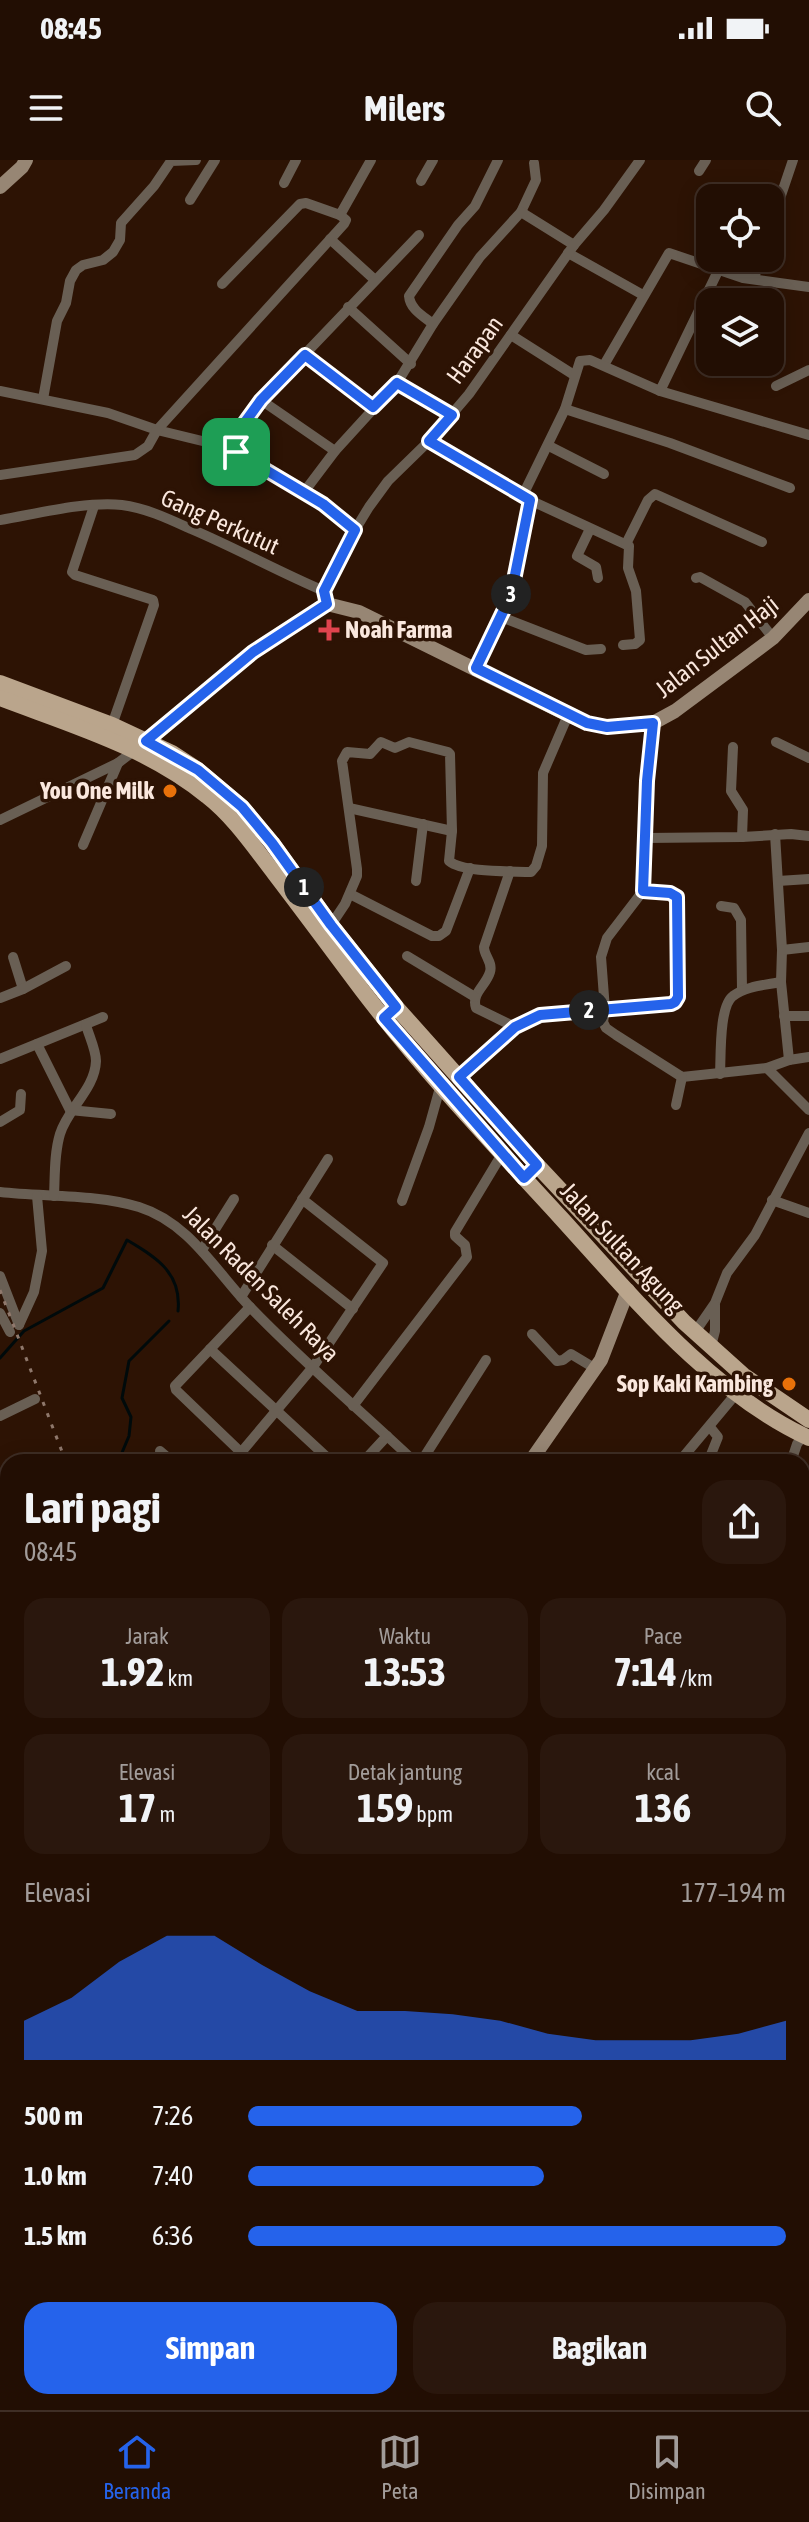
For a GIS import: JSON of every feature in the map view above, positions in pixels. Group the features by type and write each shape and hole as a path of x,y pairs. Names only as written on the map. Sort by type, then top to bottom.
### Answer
{"main road":[{"name":"Jalan Sultan Agung","path":"0,683 112,725 222,808 390,1013 459,1077 537,1165 690,1327 807,1431"},
{"name":"Jalan Sultan Agung","path":"0,698 141,746 198,770 242,807 331,925 441,1084 502,1154 671,1336 735,1395 807,1431"},
{"path":"524,1178 537,1165"},
{"path":"671,1336 690,1327"}],"street":[{"path":"0,187 26,160"},
{"path":"43,399 57,321 76,270 103,260 113,252 120,240 121,223 154,186 171,161 196,160"},
{"path":"190,200 215,160"},
{"path":"284,183 296,160"},
{"path":"340,215 371,160"},
{"path":"421,181 433,160"},
{"path":"433,324 414,308 409,296 458,225 475,206 498,160"},
{"name":"Harapan","path":"326,598 355,530 388,481 452,415 571,249 640,160"},
{"path":"699,171 706,160"},
{"path":"784,187 793,160"},
{"path":"304,492 335,451 397,383 480,257 521,212 536,180 534,163"},
{"path":"0,475 135,455 148,446 157,430 346,220 306,203 300,204 222,284"},
{"path":"521,212 571,249 643,295"},
{"path":"227,447 261,400 419,235"},
{"path":"330,239 375,280"},
{"path":"604,365 669,253 696,263"},
{"path":"660,391 718,272"},
{"path":"722,272 809,287"},
{"path":"754,279 756,272"},
{"path":"348,307 411,364"},
{"path":"511,335 574,375"},
{"path":"305,355 373,407"},
{"path":"476,668 514,583 527,498 565,409 580,361 583,359 604,365 660,391 809,435"},
{"path":"776,386 809,370"},
{"path":"397,383 452,415"},
{"path":"0,391 108,413 157,430 227,447 304,492 355,530"},
{"path":"261,400 335,451"},
{"path":"565,409 670,443 790,488"},
{"path":"429,441 527,498 629,546 628,568 636,591 640,640 635,644 623,645"},
{"path":"549,446 604,474"},
{"path":"626,544 648,500 655,494 762,542"},
{"name":"Gang Perkutut","path":"0,520 94,506 124,505 153,513 241,550 326,598"},
{"path":"94,506 72,572 153,600 154,605 112,725"},
{"path":"590,529 577,556 596,567 598,578"},
{"path":"696,578 700,577 745,602 773,638"},
{"path":"0,820 118,763 253,652 326,598"},
{"name":"Jalan Sultan Haji","path":"326,598 568,715 607,727 653,723 675,711 773,638 809,600"},
{"path":"501,617 586,650 601,649"},
{"path":"331,925 350,894 357,869 342,761 347,752 370,754 381,742 395,748 411,743 450,754 452,831 449,861 470,868 531,872 542,846 543,773 568,715"},
{"path":"653,723 647,781 643,891 607,938 601,957 603,1022 606,1028 682,1077 767,1068 809,1057"},
{"path":"776,742 809,758"},
{"path":"733,747 731,791 743,810 742,837"},
{"path":"83,845 118,763"},
{"path":"349,808 452,831"},
{"path":"416,881 423,824"},
{"path":"646,838 775,834 809,836"},
{"path":"775,834 781,982 789,1060"},
{"path":"350,894 432,936 439,936 446,931 470,868"},
{"path":"510,871 484,947 491,971 475,997 476,1008 515,1027"},
{"path":"778,881 809,879"},
{"path":"459,1077 515,1027 540,1015 675,1002 678,997 677,897 670,893 643,891"},
{"path":"721,906 734,908 741,920 742,990"},
{"path":"782,950 809,947"},
{"path":"407,956 475,997"},
{"path":"13,957 23,989"},
{"path":"0,998 66,966"},
{"path":"720,1074 726,1004 730,997 742,990 781,982"},
{"path":"784,1016 809,1016"},
{"path":"0,1059 103,1017"},
{"path":"54,1196 60,1134 70,1110 89,1084 94,1070 96,1059 86,1025"},
{"path":"37,1044 70,1110"},
{"path":"767,1068 809,1110"},
{"path":"676,1105 682,1077"},
{"path":"402,1201 441,1084"},
{"path":"0,1122 20,1110 21,1094"},
{"path":"70,1110 111,1114"},
{"path":"711,1346 715,1331 715,1303 727,1273 755,1235 809,1133"},
{"path":"353,1406 467,1257 466,1249 455,1232 502,1154"},
{"path":"241,1297 328,1159"},
{"name":"Jalan Raden Saleh Raya","path":"0,1192 78,1197 139,1207 182,1230 250,1307 353,1406 408,1454"},
{"path":"0,1276 19,1325 34,1292 42,1251 37,1196"},
{"path":"202,1250 234,1199"},
{"path":"250,1307 175,1383 175,1388 242,1452 313,1367 381,1268 382,1262 302,1199"},
{"path":"772,1200 809,1213"},
{"path":"272,1245 353,1309"},
{"path":"536,1454 596,1369 628,1290"},
{"path":"690,1327 715,1303"},
{"path":"0,1313 10,1332"},
{"path":"532,1334 557,1361 571,1354 596,1369"},
{"path":"210,1349 323,1454"},
{"path":"423,1454 486,1360"},
{"path":"686,1454 735,1395"},
{"path":"0,1416 35,1399"},
{"path":"710,1427 718,1437 711,1454"},
{"path":"794,1454 807,1431"},
{"path":"370,1454 387,1436"},
{"path":"160,1451 164,1454"}],"waterway":[{"path":"0,1358 24,1331 103,1288 127,1240 157,1260 171,1276 176,1286 178,1311"},
{"path":"121,1454 129,1436 131,1417 122,1398 129,1361 169,1321"}],"railway":[{"path":"0,1290 63,1454"}],"place":[{"name":"Noah Farma","path":"329,630"},
{"name":"You One Milk","path":"170,791"},
{"name":"Sop Kaki Kambing","path":"789,1384"}],"route":[{"path":"305,355 373,407 397,383 452,415 429,441 530,500 511,595 476,668 587,723 607,727 653,723 647,781 643,891 670,893 677,897 678,997 671,1004 540,1015 525,1020 459,1077 537,1165 524,1178 384,1018 396,1007 242,807 198,770 146,741 253,652 327,604 324,591 355,530 323,504 236,452 227,447 261,400 305,355"}]}
